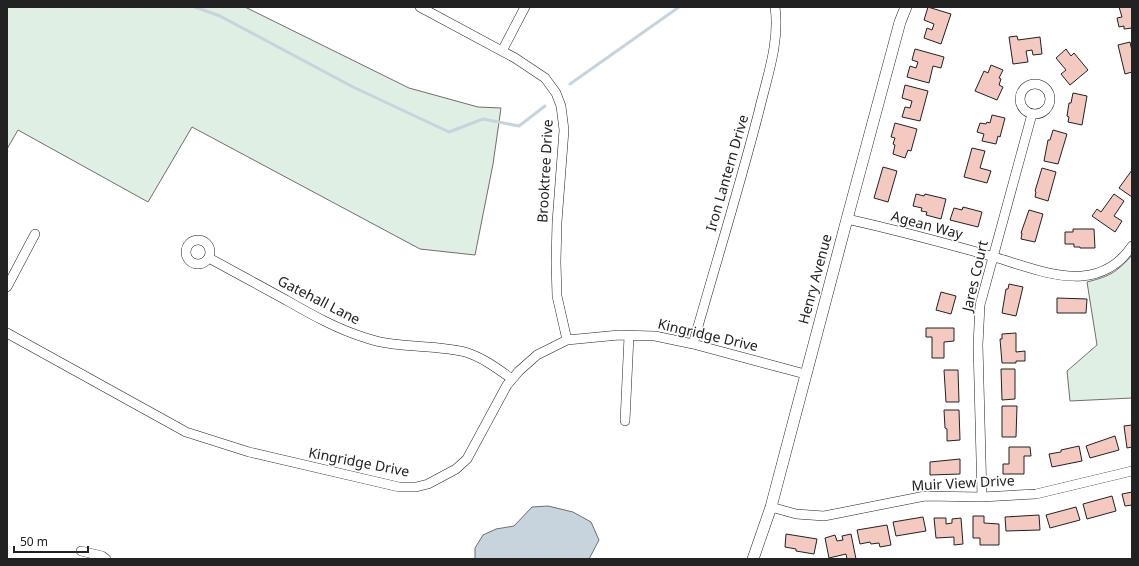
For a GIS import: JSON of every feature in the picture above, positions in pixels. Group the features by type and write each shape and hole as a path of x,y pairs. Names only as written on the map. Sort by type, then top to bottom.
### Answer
{"street":[{"name":"Brooktree Drive","path":"420,7 502,51 546,78 556,93 561,106 564,130 557,222 557,296 567,340"},
{"path":"502,51 525,7"},
{"name":"Iron Lantern Drive","path":"693,344 750,146 772,57 777,23 775,7"},
{"name":"Henry Avenue","path":"753,559 771,506 900,22 906,7"},
{"name":"Jares Court","path":"982,497 978,345 980,305 1032,114"},
{"name":"Agean Way","path":"847,218 993,256 1042,271 1066,276 1082,276 1107,270 1116,264 1132,246"},
{"path":"7,287 35,234"},
{"name":"Gatehall Lane","path":"209,258 345,331 375,340 412,347 443,348 466,352 487,362 512,379"},
{"name":"Kingridge Drive","path":"7,333 186,432 249,452 399,487 416,487 428,484 456,469 467,459 507,385 512,379 537,355 567,340 655,336 693,344 805,374"},
{"path":"625,421 629,336"},
{"name":"Muir View Drive","path":"771,506 796,514 824,516 925,496 982,497 1036,494 1132,471"},
{"path":"81,551 102,556 106,559"}],"green space":[{"path":"7,7 245,7 409,88 478,107 501,108 493,164 475,255 420,249 192,127 148,202 18,130 7,149"},
{"path":"1132,255 1132,398 1070,401 1067,371 1097,345 1087,282 1101,278 1117,270"}],"shaded area":[{"path":"548,506 573,512 591,522 599,540 589,559 475,559 475,548 483,535 496,529 514,526 532,507"}],"building":[{"path":"928,7 951,14 941,44 924,38 927,28 932,30 934,24 924,20"},
{"path":"1119,7 1132,7 1132,28 1124,29 1124,26 1119,27 1117,18 1122,17"},
{"path":"1017,36 1018,40 1040,37 1042,54 1033,55 1032,50 1026,51 1028,62 1013,64 1009,37"},
{"path":"1130,42 1132,51 1132,72 1125,74 1118,45"},
{"path":"915,49 944,57 941,68 933,66 929,83 907,77 910,66 916,68 918,62 912,60"},
{"path":"1066,49 1071,56 1074,53 1088,70 1070,85 1061,74 1066,70 1056,58"},
{"path":"991,65 1003,70 999,78 1001,79 999,85 1003,87 997,100 975,91 984,71 988,73"},
{"path":"905,85 928,91 920,121 902,117 905,107 910,108 912,101 902,98"},
{"path":"1073,93 1087,96 1082,125 1068,122 1069,117 1067,116 1069,103 1071,103"},
{"path":"992,115 1005,118 1000,137 998,136 996,144 982,141 984,134 977,132 980,123 990,123"},
{"path":"895,123 917,129 911,151 908,150 905,158 893,154 895,145 893,144 895,138 891,137"},
{"path":"1053,130 1067,134 1058,164 1044,161 1048,140 1050,140"},
{"path":"972,148 985,151 980,168 991,171 987,183 964,177"},
{"path":"883,167 897,171 888,202 874,198"},
{"path":"1042,168 1056,172 1048,201 1035,197 1035,191"},
{"path":"1132,170 1132,197 1119,188"},
{"path":"916,194 924,196 925,194 946,199 941,219 926,215 927,212 921,211 922,208 913,206"},
{"path":"1114,194 1124,201 1114,216 1122,221 1115,232 1092,216 1097,209 1101,212"},
{"path":"963,207 982,212 978,227 950,220 954,208 962,210"},
{"path":"1029,210 1043,214 1035,242 1021,239 1021,233"},
{"path":"1073,229 1094,229 1095,248 1080,248 1074,247 1074,244 1065,244 1065,232 1073,232"},
{"path":"1009,284 1023,287 1016,316 1002,313 1006,289 1008,289"},
{"path":"941,292 956,296 951,314 936,310"},
{"path":"1057,298 1087,299 1086,313 1057,313"},
{"path":"926,328 954,328 954,341 944,342 944,358 932,358 932,337 926,337"},
{"path":"1016,333 1016,352 1025,351 1025,361 1016,361 1016,363 1002,363 1000,339 1002,339 1002,334"},
{"path":"1001,369 1015,369 1015,399 1002,400"},
{"path":"944,370 958,370 959,402 946,402"},
{"path":"1002,406 1017,406 1016,437 1002,437"},
{"path":"944,410 959,410 960,440 947,441"},
{"path":"1132,425 1132,447 1127,448 1124,426"},
{"path":"1115,436 1119,450 1090,458 1086,446"},
{"path":"1079,446 1082,461 1052,467 1049,454"},
{"path":"1009,447 1030,447 1031,456 1024,456 1024,474 1003,474 1003,464 1009,464"},
{"path":"960,459 960,474 930,475 930,462"},
{"path":"1132,492 1132,505 1125,506 1122,494"},
{"path":"1112,496 1116,511 1087,519 1083,504"},
{"path":"1076,507 1080,520 1050,528 1046,515"},
{"path":"1039,515 1040,530 1006,531 1005,517"},
{"path":"973,516 984,516 984,523 999,524 999,545 980,545 980,538 973,538"},
{"path":"923,517 926,531 896,536 893,522"},
{"path":"934,518 946,518 946,524 952,523 952,519 961,518 963,544 954,545 954,537 936,538"},
{"path":"887,525 891,545 880,547 879,543 871,544 870,542 860,544 857,530"},
{"path":"786,534 817,539 814,554 796,551 796,549 785,547"},
{"path":"851,534 856,559 847,559 846,554 829,558 825,538 835,535 837,541 843,540 842,536"}],"waterway":[{"path":"195,7 220,16 353,87 449,132 483,119 519,126 545,106"},
{"path":"570,84 679,7"}]}
